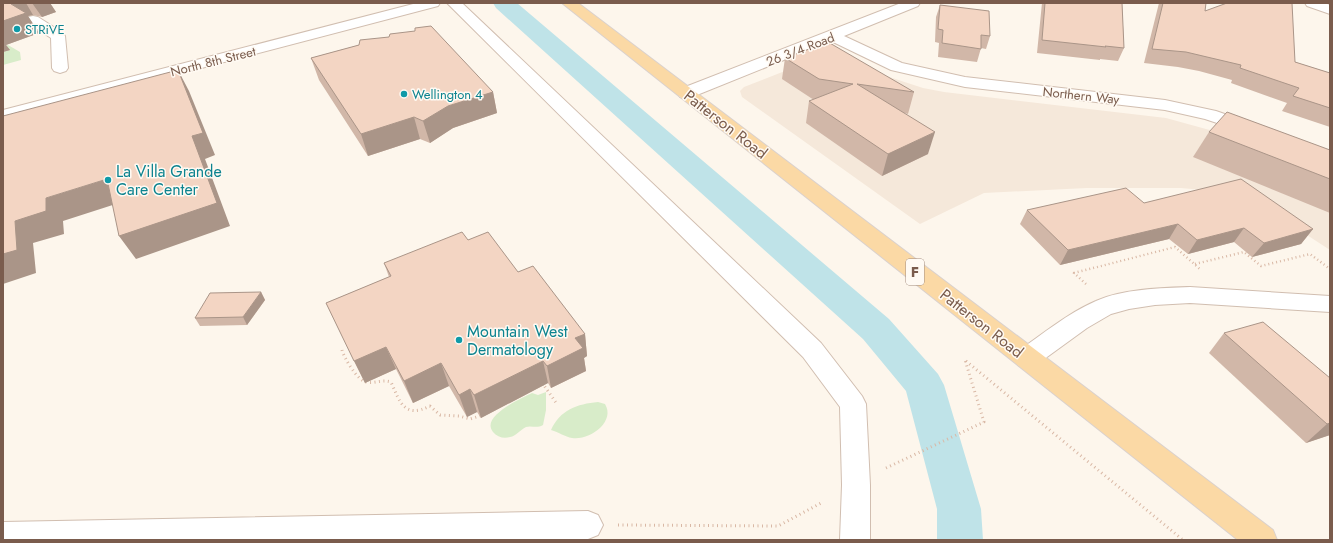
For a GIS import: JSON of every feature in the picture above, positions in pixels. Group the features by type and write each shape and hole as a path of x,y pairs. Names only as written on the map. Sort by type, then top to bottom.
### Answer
{"main road":[{"name":"Patterson Road","path":"569,3 1262,540"}],"street":[{"name":"North 8th Street","path":"3,115 433,3"},
{"path":"454,3 812,350 853,404 856,484 855,540"},
{"name":"26 3/4 Road","path":"686,93 913,3"},
{"path":"1312,3 1330,10"},
{"path":"33,20 58,36 60,68"},
{"name":"Northern Way","path":"832,36 904,69 965,82 1143,101 1210,115 1263,133"},
{"path":"1027,358 1079,322 1104,307 1129,301 1155,297 1190,295 1330,304"},
{"path":"3,536 309,536 504,526 588,525"}],"path":[{"path":"1086,284 1074,273 1174,247 1203,271"},
{"path":"1195,264 1244,252 1261,266 1310,254 1330,269"},
{"path":"342,350 344,358 353,368 358,379 368,384 381,379 391,382 398,400 406,408 418,411 430,406 440,415 459,416 470,419 490,412"},
{"path":"588,525 778,526 881,471 984,422 965,360 1183,540"},
{"path":"537,388 544,384 557,404"}],"shaded area":[{"path":"818,58 877,73 923,88 944,92 1166,118 1235,137 1330,173 1330,250 1244,194 1181,188 1087,188 984,193 920,224 742,97 740,91 744,87"}],"green space":[{"path":"8,45 20,52 21,60 3,65 3,52 9,50 4,46"},
{"path":"546,392 546,410 543,425 538,427 526,427 508,438 503,438 493,432 491,426 492,420 504,408 532,393 538,395"},
{"path":"598,402 605,404 607,417 599,429 593,433 579,438 572,438 551,430 559,417 570,409 583,404"}],"building":[{"path":"3,3 12,3 11,4 26,13 3,21"},
{"path":"1045,3 1122,3 1124,48 1042,40"},
{"path":"1163,3 1206,3 1205,11 1227,3 1292,3 1295,62 1330,73 1330,108 1293,96 1299,88 1240,68 1241,65 1186,52 1152,49"},
{"path":"940,5 989,11 990,36 981,35 981,49 942,43 943,30 938,29"},
{"name":"Wellington 4","path":"431,26 493,92 448,106 423,121 414,117 361,134 311,58 359,45 360,40 389,37 390,34 415,31 415,28"},
{"path":"828,42 914,92 857,84 935,132 888,154 809,101 853,84 819,79 785,58"},
{"name":"La Villa Grande Care Center","path":"178,70 203,133 192,136 217,203 119,236 107,179 46,198 46,211 15,221 17,250 3,254 3,116"},
{"path":"1227,112 1330,150 1330,179 1209,132"},
{"path":"1241,179 1313,229 1264,243 1244,228 1197,240 1178,224 1068,250 1027,210 1126,188 1144,203"},
{"name":"Mountain West Dermatology","path":"462,232 468,240 488,232 518,272 533,266 585,334 575,338 583,348 547,366 543,361 474,395 470,389 459,395 441,363 404,381 386,347 354,361 326,303 391,276 384,263"},
{"path":"261,292 243,317 195,318 210,293"},
{"path":"1263,322 1330,378 1330,423 1327,424 1224,333"}],"waterway":[{"path":"504,3 876,329 924,385 959,509 960,540"}],"place":[{"name":"STRiVE","path":"17,29"},
{"name":"Wellington 4","path":"404,94"},
{"name":"La Villa Grande Care Center","path":"108,180"},
{"name":"Mountain West Dermatology","path":"459,340"}]}
